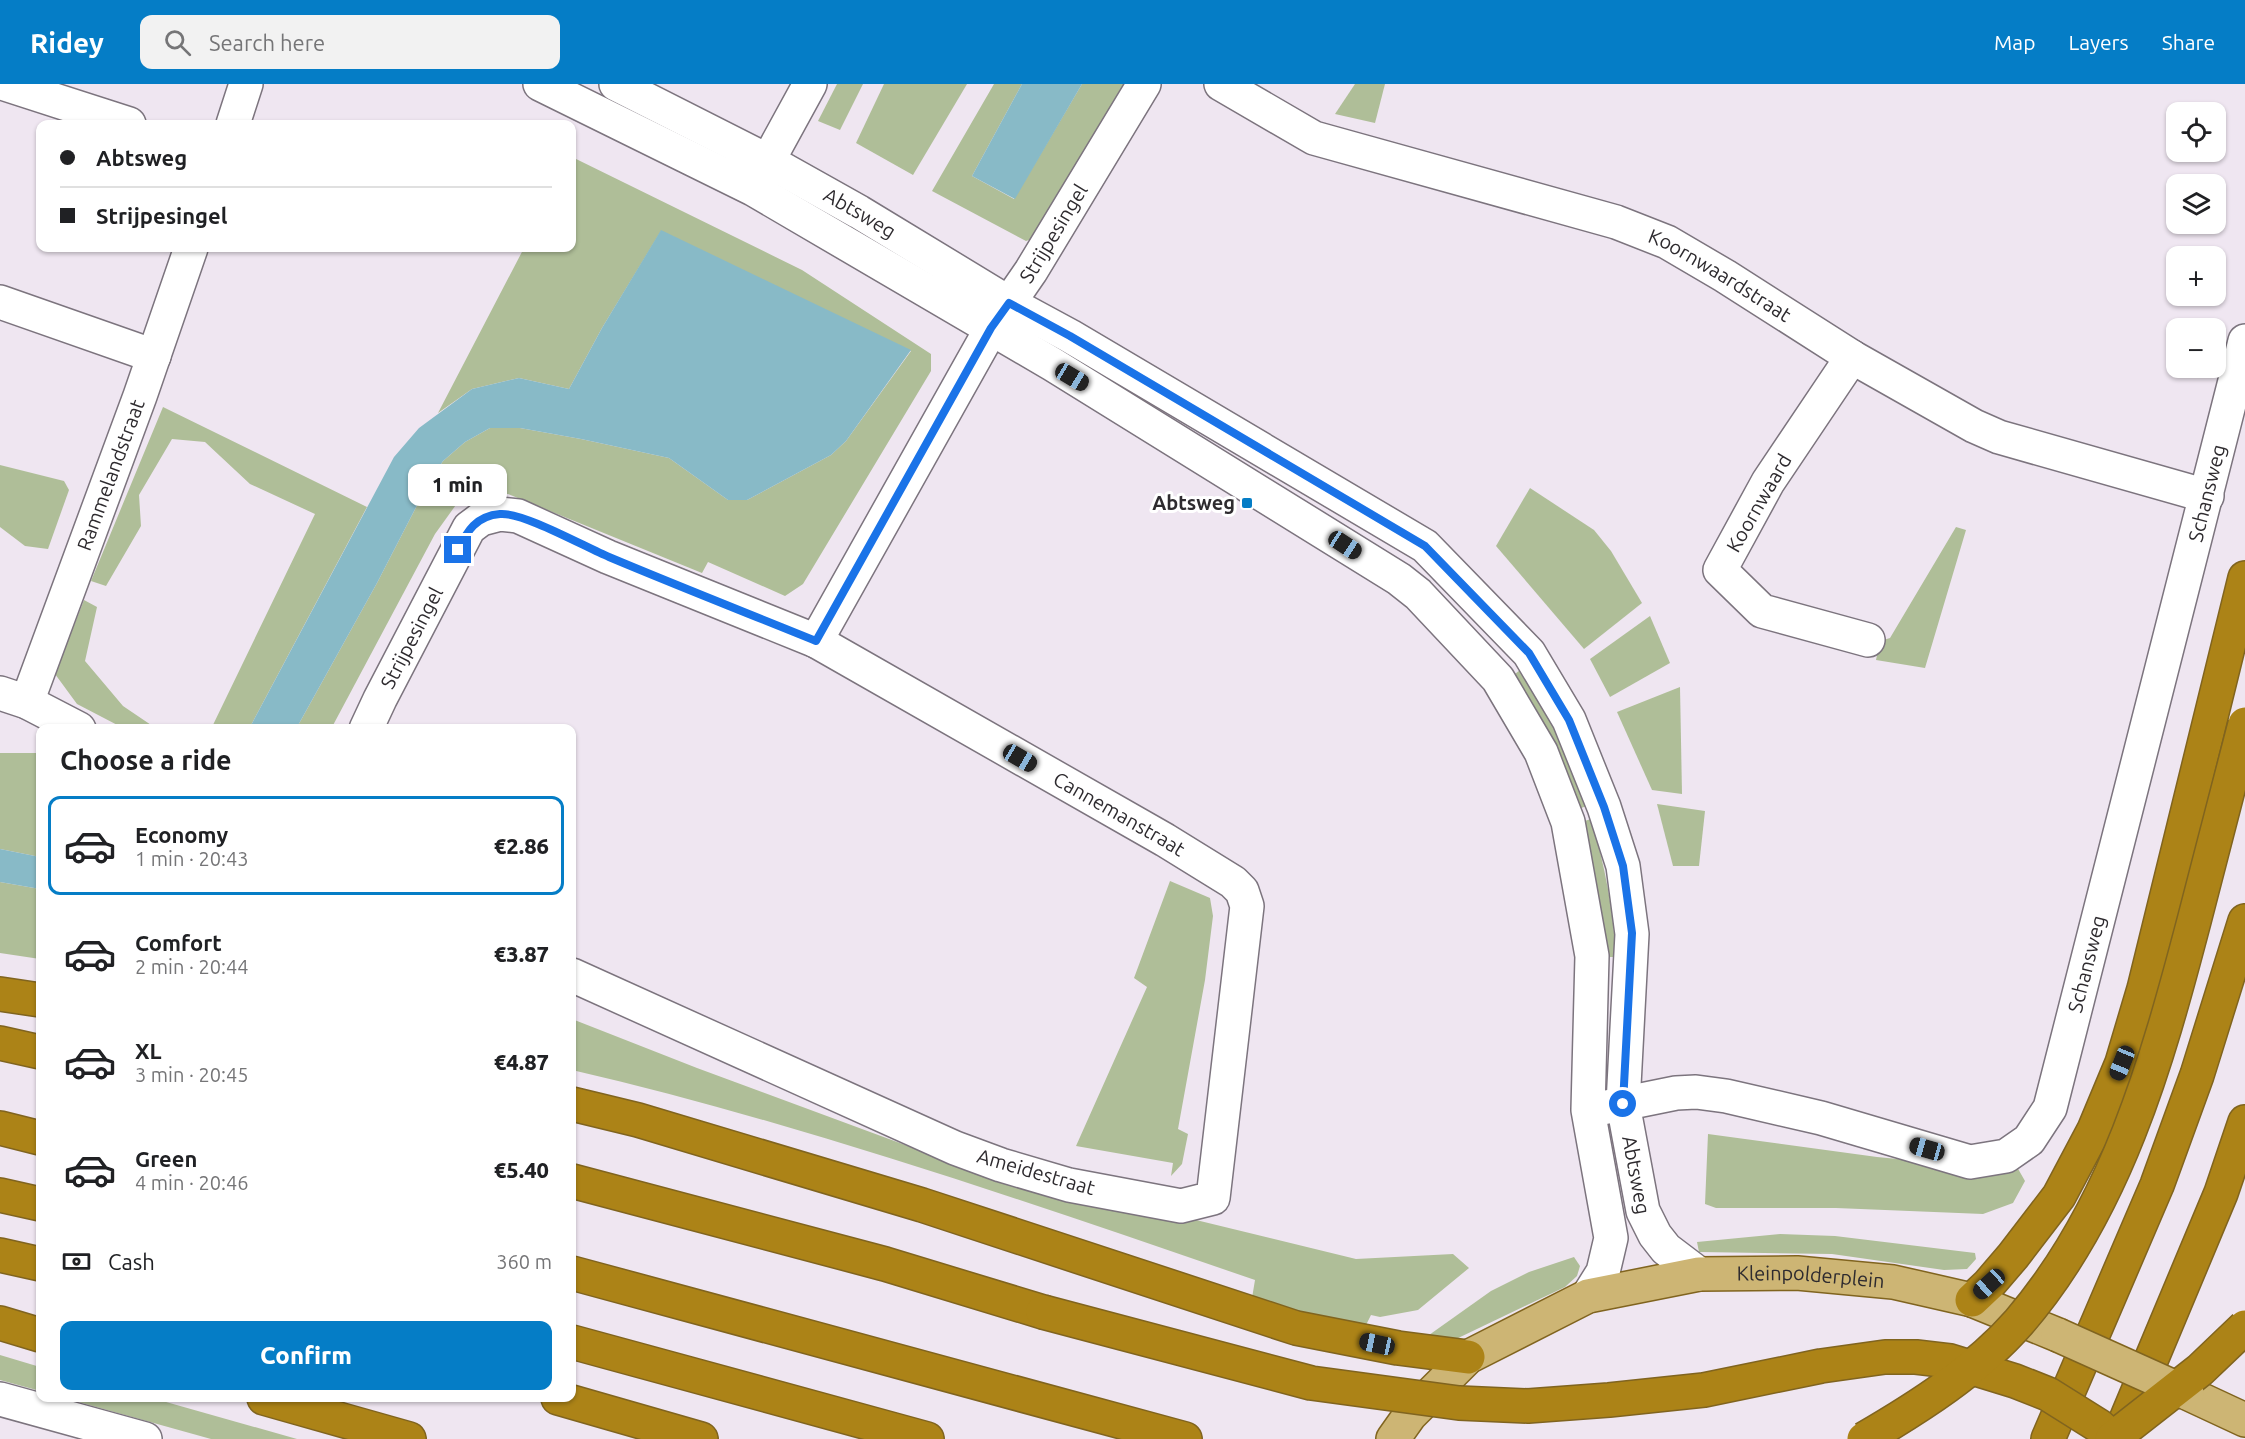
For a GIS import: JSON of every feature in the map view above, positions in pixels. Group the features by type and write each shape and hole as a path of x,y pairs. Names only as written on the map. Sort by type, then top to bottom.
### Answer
{"highway":[{"path":"1972,1300 2001,1270 2059,1196 2094,1130 2122,1063 2144,989 2245,578"},
{"path":"1864,1439 1931,1397 1964,1372 2001,1339 2018,1323 2081,1236 2108,1181 2150,1075 2176,990 2245,724"},
{"path":"2048,1439 2157,1185 2197,1075 2245,921"},
{"path":"0,994 36,999"},
{"path":"0,1043 36,1051"},
{"path":"576,1105 638,1120 922,1205 1296,1328 1398,1348 1468,1357"},
{"path":"2115,1439 2221,1193 2245,1122"},
{"path":"0,1128 36,1137"},
{"path":"576,1182 885,1264 1043,1312 1311,1383 1460,1403 1528,1406 1704,1390 1821,1366 1885,1357 1916,1357 1950,1361 2048,1394 2099,1426 2115,1439"},
{"path":"0,1195 36,1203"},
{"path":"0,1255 36,1263"},
{"path":"576,1274 1185,1439"},
{"path":"0,1323 36,1334"},
{"path":"2115,1439 2200,1370 2245,1327"},
{"path":"576,1343 927,1439"},
{"path":"278,1402 409,1439"},
{"path":"572,1402 701,1439"}],"main road":[{"name":"Kleinpolderplein","path":"1393,1439 1410,1415 1468,1357 1588,1296 1699,1274 1797,1273 1882,1281 1972,1300 2058,1335 2235,1415 2239,1439"}],"street":[{"path":"5,84 117,120"},
{"path":"234,120 246,84"},
{"name":"Abtsweg","path":"540,84 761,175"},
{"name":"Abtsweg","path":"616,84 761,175 1000,316 1245,482 1399,579 1418,594 1498,679 1541,752 1568,822 1592,956 1588,1110 1611,1238 1602,1272 1588,1296"},
{"path":"761,175 810,84"},
{"name":"Strijpesingel","path":"368,724 469,528 481,519 500,514 518,516 608,557 816,641 1000,316 1144,84"},
{"name":"Koornwaardstraat","path":"1221,84 1314,138 1616,222 1667,242 1852,357 1974,426 1999,437 2207,496"},
{"name":"Rammelandstraat","path":"14,698 154,356 190,252"},
{"path":"0,302 154,356"},
{"name":"Abtsweg","path":"1000,316 1070,336 1425,546 1529,653 1569,720 1604,807 1623,866 1632,933 1623,1104 1643,1211 1655,1235 1666,1249 1699,1274"},
{"name":"Schansweg","path":"1588,1110 1676,1093 1696,1092 1726,1096 1821,1118 1970,1162 2006,1156 2029,1140 2050,1108 2245,340"},
{"name":"Koornwaard","path":"1852,357 1768,482 1720,570 1762,611 1868,640"},
{"name":"Cannemanstraat","path":"816,641 1165,840 1233,882"},
{"path":"14,698 69,724"},
{"name":"Ameidestraat","path":"576,977 955,1148 1001,1165 1069,1185 1181,1206 1213,1198 1247,906 1242,891 1233,882"},
{"path":"0,1400 145,1439"}],"green space":[{"path":"837,84 863,84 840,130 818,121"},
{"path":"884,84 967,84 913,175 856,143"},
{"path":"994,84 1022,84 972,176 1014,199 1082,84 1127,84 1035,238 1026,241 932,191"},
{"path":"1355,84 1385,84 1375,123 1335,114"},
{"path":"576,159 802,270 931,354 931,371 803,584 785,596 708,562 702,573 508,494 483,495 467,506 458,502 435,534 334,724 299,724 377,583 428,484 443,461 465,442 490,428 520,428 581,439 669,458 728,500 747,500 831,455 846,441 911,351 661,231 602,328 569,389 519,378 472,389 438,413 522,252 576,252"},
{"path":"163,407 367,507 252,724 213,724 315,514 250,484 205,442 172,439 139,495 141,526 106,586 91,581"},
{"path":"0,465 64,481 69,490 48,549 25,546 0,527"},
{"path":"1530,488 1594,530 1611,551 1642,603 1584,649 1496,546"},
{"path":"1956,527 1966,530 1925,668 1876,660 1880,641 1890,638"},
{"path":"84,600 97,607 85,661 123,706 150,724 115,724 77,704 55,674"},
{"path":"1650,616 1670,663 1610,697 1590,659"},
{"path":"1520,670 1549,713 1587,806 1575,810 1510,678"},
{"path":"1680,687 1682,794 1652,790 1617,712"},
{"path":"0,753 36,753 36,856 0,849"},
{"path":"1657,804 1705,811 1699,866 1673,866"},
{"path":"1591,819 1608,887 1616,957 1603,957 1578,823"},
{"path":"1170,881 1210,898 1213,916 1205,980 1178,1129 1188,1134 1182,1164 1171,1176 1173,1163 1076,1146 1147,987 1134,978"},
{"path":"0,882 36,888 36,958 0,953"},
{"path":"576,1021 989,1176 1117,1207 1196,1220 1356,1259 1453,1254 1469,1268 1418,1310 1380,1317 1371,1315 1364,1329 1252,1298 1255,1280 1086,1222 916,1166 659,1091 576,1071"},
{"path":"1708,1134 1877,1157 1981,1167 2013,1160 2025,1181 2013,1203 1983,1214 1836,1208 1716,1208 1705,1204"},
{"path":"1780,1234 1835,1236 1975,1253 1976,1259 1967,1269 1944,1270 1832,1254 1699,1252 1697,1242"},
{"path":"1574,1257 1580,1266 1577,1276 1565,1287 1454,1340 1422,1340 1491,1291 1529,1272"},
{"path":"0,1355 36,1366 36,1390 0,1380"},
{"path":"78,1402 166,1402 297,1439 211,1439"}],"water":[{"path":"1022,84 1082,84 1015,199 972,176"},
{"path":"661,230 911,350 846,441 831,455 747,500 728,500 669,458 581,439 520,428 490,428 465,442 443,461 428,484 377,583 299,724 252,724 394,457 419,428 472,389 519,378 569,389 602,328"},
{"path":"0,849 36,856 36,888 0,882"}],"place":[{"name":"Abtsweg","path":"1247,503"}],"route":[{"path":"458,550 469,528 481,519 500,514 518,516 608,557 816,641 991,328 1009,303 1070,336 1425,546 1529,653 1569,720 1604,807 1623,866 1632,933 1623,1104"}]}
